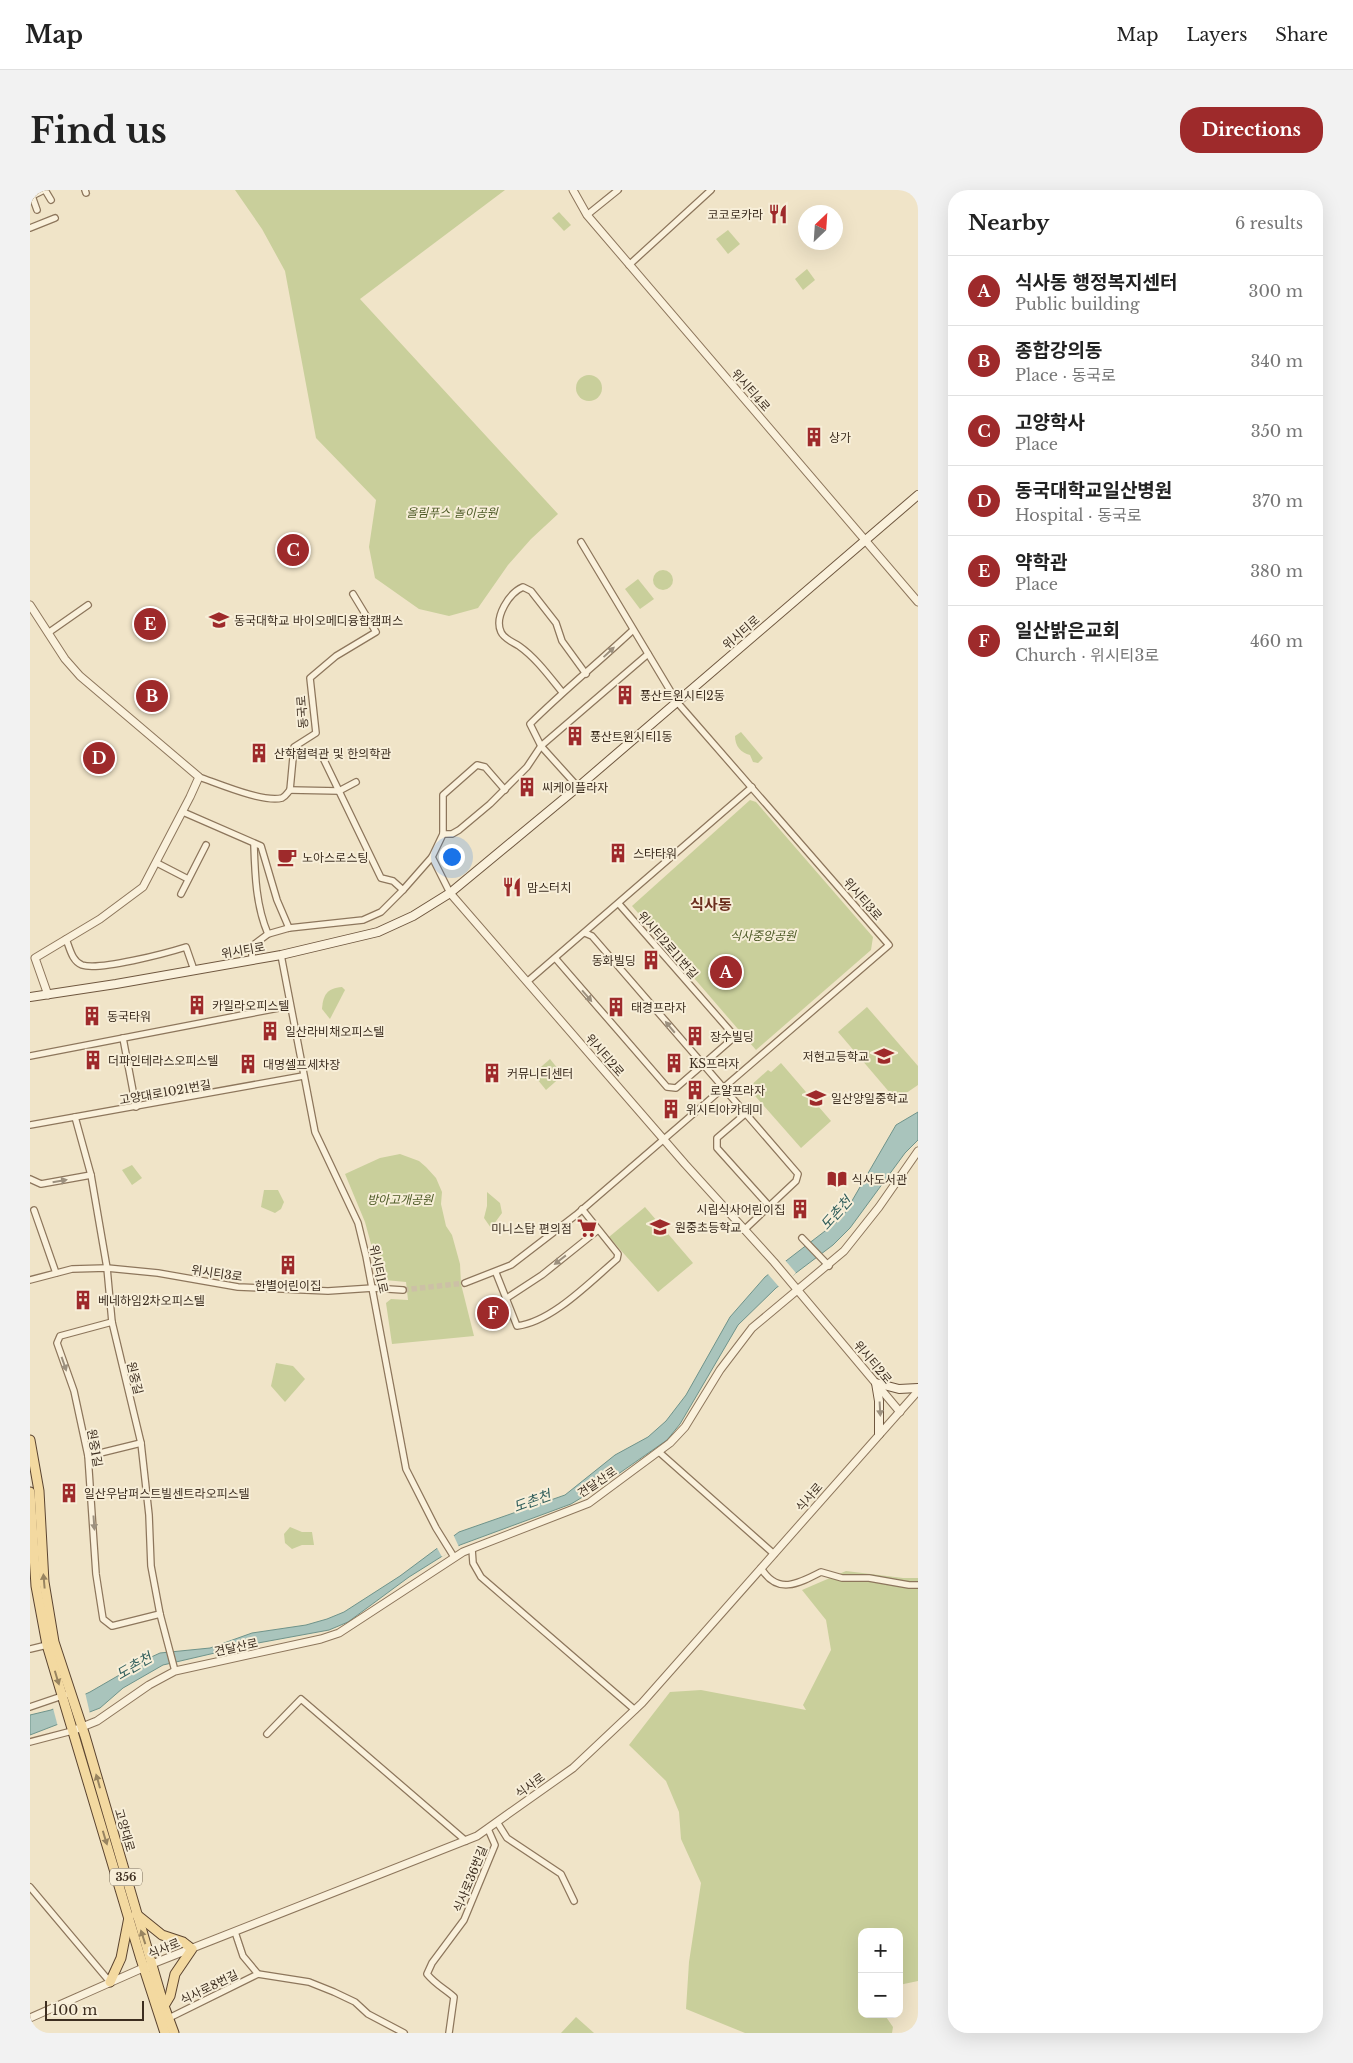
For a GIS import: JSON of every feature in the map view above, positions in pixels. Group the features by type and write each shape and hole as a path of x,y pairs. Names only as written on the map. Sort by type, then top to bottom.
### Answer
{"main road":[{"name":"위시티로","path":"30,997 281,954 378,932 414,916 450,893 578,787 918,495"},
{"path":"880,1434 879,1402 876,1383 899,1389 918,1390"},
{"name":"356","path":"30,1440 38,1483 47,1600 54,1642 81,1724"},
{"path":"30,1492 36,1586 47,1645 62,1698"},
{"name":"356","path":"62,1698 71,1728"},
{"name":"고양대로","path":"81,1724 132,1916"},
{"name":"고양대로","path":"71,1728 148,1966 165,2033"},
{"path":"110,1982 122,1958 132,1916 162,1935 183,1942 192,1948 186,1960 174,1974 170,1996 164,2006"},
{"name":"고양대로","path":"148,1966 174,2033"}],"street":[{"path":"37,210 31,196 45,190 51,200"},
{"name":"위시티4로","path":"573,190 587,215 918,602"},
{"path":"587,215 618,190"},
{"path":"629,265 712,190"},
{"path":"30,228 55,218"},
{"name":"위시티3로","path":"465,1283 496,1273 512,1265 664,1140 889,945 677,702 581,542"},
{"path":"562,692 530,656 502,634 499,626 504,605 516,590 523,587 531,591 556,623 562,641 586,674"},
{"name":"동국로","path":"290,790 294,747 316,733 310,678 336,656 376,632 353,594"},
{"path":"48,632 88,604"},
{"path":"30,605 65,659 80,676 199,777 260,797 280,798 290,790 339,791 356,782"},
{"path":"578,787 541,746 530,724 562,692 586,674 633,630"},
{"path":"443,834 452,834 458,830 505,790 527,767 541,746 648,654"},
{"path":"324,760 381,878 394,881 403,890"},
{"path":"252,960 252,946 268,934 289,928 363,920 381,912 432,857 443,834 443,795 477,765 485,768 505,790"},
{"path":"48,995 33,960 100,919 143,888 157,864 199,777"},
{"path":"528,981 556,959 752,787"},
{"path":"183,812 254,845 260,846 277,900 289,928"},
{"path":"181,894 206,845"},
{"path":"254,845 256,885 263,922 268,934"},
{"path":"432,857 450,893"},
{"path":"157,864 188,879"},
{"name":"위시티2로","path":"450,893 664,1140 774,1262 900,1412"},
{"name":"위시티2로11번길","path":"556,959 667,1088 676,1088 731,1040 731,1032 618,904"},
{"path":"586,933 592,936 798,1174 796,1181 744,1230"},
{"path":"66,939 73,958 82,965 98,965 157,957 186,947 194,970"},
{"name":"위시티1로","path":"281,954 289,1006 315,1132 358,1223 373,1288 406,1469 453,1555"},
{"path":"30,1056 289,1006"},
{"path":"123,1038 136,1107"},
{"name":"고양대로1021번길","path":"30,1125 303,1076"},
{"path":"745,1114 717,1138 715,1143 717,1148 770,1206"},
{"name":"원중길","path":"76,1117 91,1175 108,1268 112,1322 141,1443 149,1515 151,1566 160,1614 174,1669"},
{"name":"견달산로","path":"71,1728 97,1721 174,1669 330,1636 356,1623 453,1555 589,1503 670,1443 684,1427 720,1370 752,1328 829,1266 862,1230 918,1150"},
{"path":"30,1180 40,1184 91,1175"},
{"path":"496,1273 518,1326 532,1324 566,1302 617,1259 618,1254 582,1209"},
{"path":"34,1210 56,1273"},
{"path":"507,1298 542,1275 598,1230"},
{"path":"804,1240 829,1266"},
{"name":"위시티3로","path":"30,1280 72,1269 108,1268 158,1273 238,1287 328,1291 373,1288 403,1290"},
{"name":"원중1길","path":"112,1322 60,1336 57,1343 74,1392 88,1456 96,1574 103,1619 112,1626 160,1614"},
{"name":"식사로","path":"30,2018 148,1966 466,1841 488,1829 573,1768 635,1710 918,1390"},
{"path":"88,1456 141,1443"},
{"path":"658,1452 774,1554"},
{"path":"472,1549 473,1563 480,1577 635,1710"},
{"path":"761,1568 769,1580 779,1585 806,1581 821,1572 837,1577 863,1578 909,1586 918,1585"},
{"path":"30,1649 47,1645"},
{"path":"30,1707 72,1694"},
{"path":"267,1734 301,1700 466,1841"},
{"path":"30,1742 71,1728"},
{"path":"497,1822 507,1838 562,1874 574,1901"},
{"name":"식사로36번길","path":"449,2033 454,1997 436,1985 427,1974 432,1963 464,1920 495,1845 488,1829"},
{"path":"30,1887 110,1982"},
{"name":"식사로8번길","path":"235,1932 243,1956 258,1974"},
{"name":"식사로8번길","path":"169,2018 258,1974 309,1982 334,1992 355,2002 368,2014 404,2033"}],"green space":[{"name":"올림푸스 놀이공원","path":"235,190 505,190 360,299 558,514 531,539 508,565 478,608 449,616 419,609 375,578 369,547 376,500 316,438 285,271 262,229"},
{"path":"559,212 571,225 564,231 552,218"},
{"path":"728,230 740,244 728,254 716,239"},
{"path":"807,269 815,280 803,290 795,279"},
{"path":"589,375 598,379 602,388 598,397 589,401 580,397 576,388 580,379"},
{"path":"659,570 667,570 673,576 673,584 667,590 659,590 653,584 653,576"},
{"path":"638,579 654,599 640,609 625,589"},
{"path":"741,732 763,758 758,763 753,762 750,755 741,751 737,746 735,736"},
{"name":"식사중앙공원","path":"750,800 756,802 873,937 871,950 756,1050 632,906"},
{"path":"342,987 345,990 330,1019 322,1009 323,1000 329,991"},
{"path":"867,1007 918,1066 918,1085 896,1100 838,1032"},
{"path":"550,1059 563,1075 546,1090 533,1074"},
{"path":"781,1063 831,1121 801,1148 748,1088 768,1070 771,1072"},
{"name":"방아고개공원","path":"400,1154 419,1161 426,1167 436,1178 442,1192 441,1204 446,1226 452,1235 460,1264 461,1284 474,1336 392,1344 386,1303 391,1299 408,1300 406,1282 385,1280 380,1277 365,1222 345,1174 380,1158"},
{"path":"132,1165 142,1178 132,1185 122,1170"},
{"path":"264,1190 278,1190 284,1202 281,1209 275,1213 261,1207"},
{"path":"487,1192 500,1203 502,1213 491,1228 484,1218 487,1206"},
{"path":"645,1207 693,1263 658,1292 609,1237"},
{"path":"276,1363 293,1366 305,1379 285,1402 271,1386"},
{"path":"290,1527 302,1532 312,1532 314,1545 302,1545 292,1549 285,1543 284,1534"},
{"path":"846,1571 918,1578 918,1981 903,1984 903,1928 858,1928 858,2018 887,2018 893,2027 892,2033 745,2033 686,2009 689,1962 701,1883 681,1839 679,1812 666,1781 629,1745 670,1692 701,1690 806,1710 803,1705 831,1650 826,1620 802,1590"},
{"path":"576,2017 594,2033 561,2033"}],"water":[{"path":"918,1112 918,1140 905,1153 850,1228 833,1245 776,1288 738,1325 680,1424 667,1440 601,1486 571,1504 460,1545 409,1577 348,1622 329,1630 258,1643 163,1665 123,1688 100,1708 30,1735 30,1715 51,1710 90,1692 160,1653 210,1648 252,1633 306,1625 344,1612 400,1576 459,1532 565,1495 615,1455 648,1437 666,1421 686,1395 730,1317 765,1277 842,1218 896,1125"}],"pier":[{"path":"784,1259 796,1273 780,1288 767,1273"},
{"path":"453,1534 459,1547 442,1557 436,1546"},
{"path":"85,1692 90,1714 58,1727 53,1708"}],"tunnel":[{"path":"403,1290 465,1283"}],"place":[{"name":"코코로카라","path":"778,214"},
{"name":"상가","path":"814,437"},
{"name":"고양학사","path":"293,550"},
{"name":"동국대학교 바이오메디융합캠퍼스","path":"219,620"},
{"name":"약학관","path":"150,624"},
{"name":"풍산트윈시티2동","path":"625,695"},
{"name":"종합강의동","path":"152,696"},
{"name":"풍산트윈시티1동","path":"575,736"},
{"name":"산학협력관 및 한의학관","path":"259,753"},
{"name":"동국대학교일산병원","path":"99,758"},
{"name":"씨케이플라자","path":"527,787"},
{"name":"스타타워","path":"618,853"},
{"name":"노아스로스팅","path":"287,857"},
{"name":"맘스터치","path":"512,887"},
{"name":"동화빌딩","path":"651,960"},
{"name":"식사동 행정복지센터","path":"726,972"},
{"name":"카일라오피스텔","path":"197,1005"},
{"name":"태경프라자","path":"616,1007"},
{"name":"동국타워","path":"92,1016"},
{"name":"일산라비채오피스텔","path":"270,1031"},
{"name":"장수빌딩","path":"695,1036"},
{"name":"저현고등학교","path":"884,1056"},
{"name":"더파인테라스오피스텔","path":"93,1060"},
{"name":"KS프라자","path":"674,1063"},
{"name":"대명셀프세차장","path":"248,1064"},
{"name":"커뮤니티센터","path":"492,1073"},
{"name":"로얄프라자","path":"695,1090"},
{"name":"일산양일중학교","path":"816,1098"},
{"name":"위시티아카데미","path":"671,1109"},
{"name":"식사도서관","path":"837,1179"},
{"name":"시립식사어린이집","path":"800,1209"},
{"name":"원중초등학교","path":"660,1227"},
{"name":"미니스탑 편의점","path":"587,1228"},
{"name":"한별어린이집","path":"288,1265"},
{"name":"베네하임2차오피스텔","path":"83,1300"},
{"name":"일산밝은교회","path":"493,1313"},
{"name":"일산우남퍼스트빌센트라오피스텔","path":"69,1493"}],"district":[{"name":"식사동","path":"711,904"}],"water label":[{"name":"도촌천","path":"836,1213"},
{"name":"도촌천","path":"532,1501"},
{"name":"도촌천","path":"134,1666"}]}
